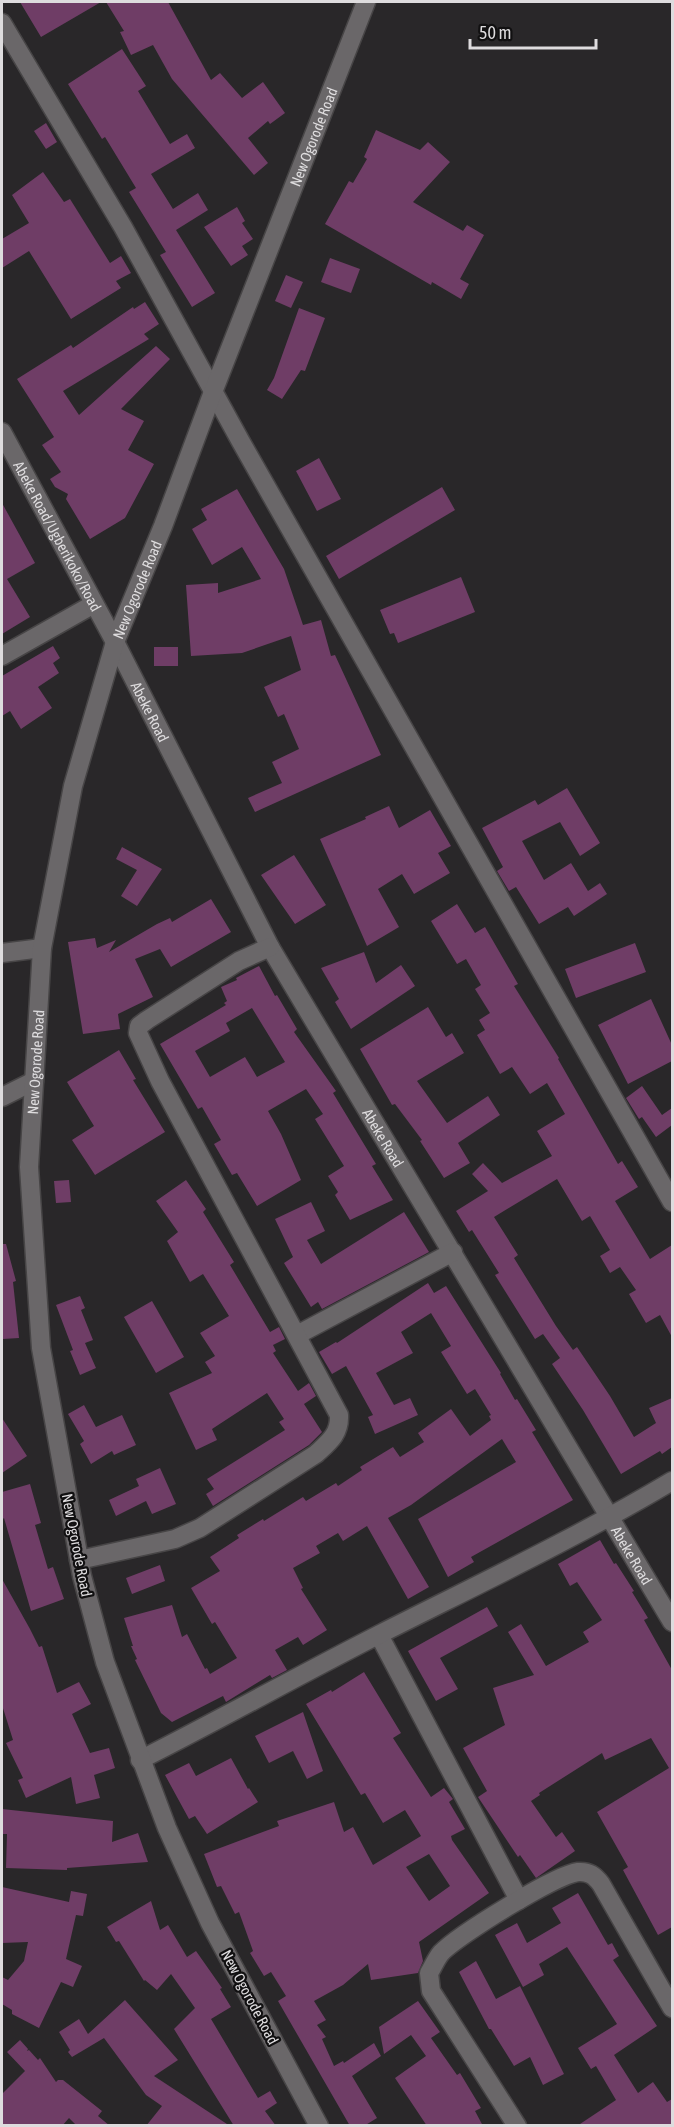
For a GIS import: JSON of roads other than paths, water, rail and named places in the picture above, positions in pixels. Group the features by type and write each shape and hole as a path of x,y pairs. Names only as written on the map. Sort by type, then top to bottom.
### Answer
{"street":[{"name":"New Ogorode Road","path":"319,2126 210,1923 166,1828 105,1662 79,1560 41,1348 29,1167 42,948 73,786 115,642 163,526 366,2"},
{"path":"2,23 123,227 213,392 672,1202"},
{"name":"Abeke Road/Ugberikoko/Road","path":"2,432 115,642"},
{"path":"2,656 94,604"},
{"name":"Abeke Road","path":"115,642 270,947 672,1622"},
{"path":"79,1560 175,1539 200,1528 316,1454 333,1439 339,1425 339,1415 160,1081 138,1034 139,1026 147,1020 239,961 270,947"},
{"path":"2,953 42,948"},
{"path":"2,1097 34,1081"},
{"path":"297,1335 453,1252"},
{"path":"140,1760 610,1518 672,1482"},
{"path":"379,1635 519,1900"},
{"path":"518,2126 431,1990 429,1973 442,1953 454,1943 519,1900 564,1876 579,1872 593,1874 602,1884 672,2008"}]}
